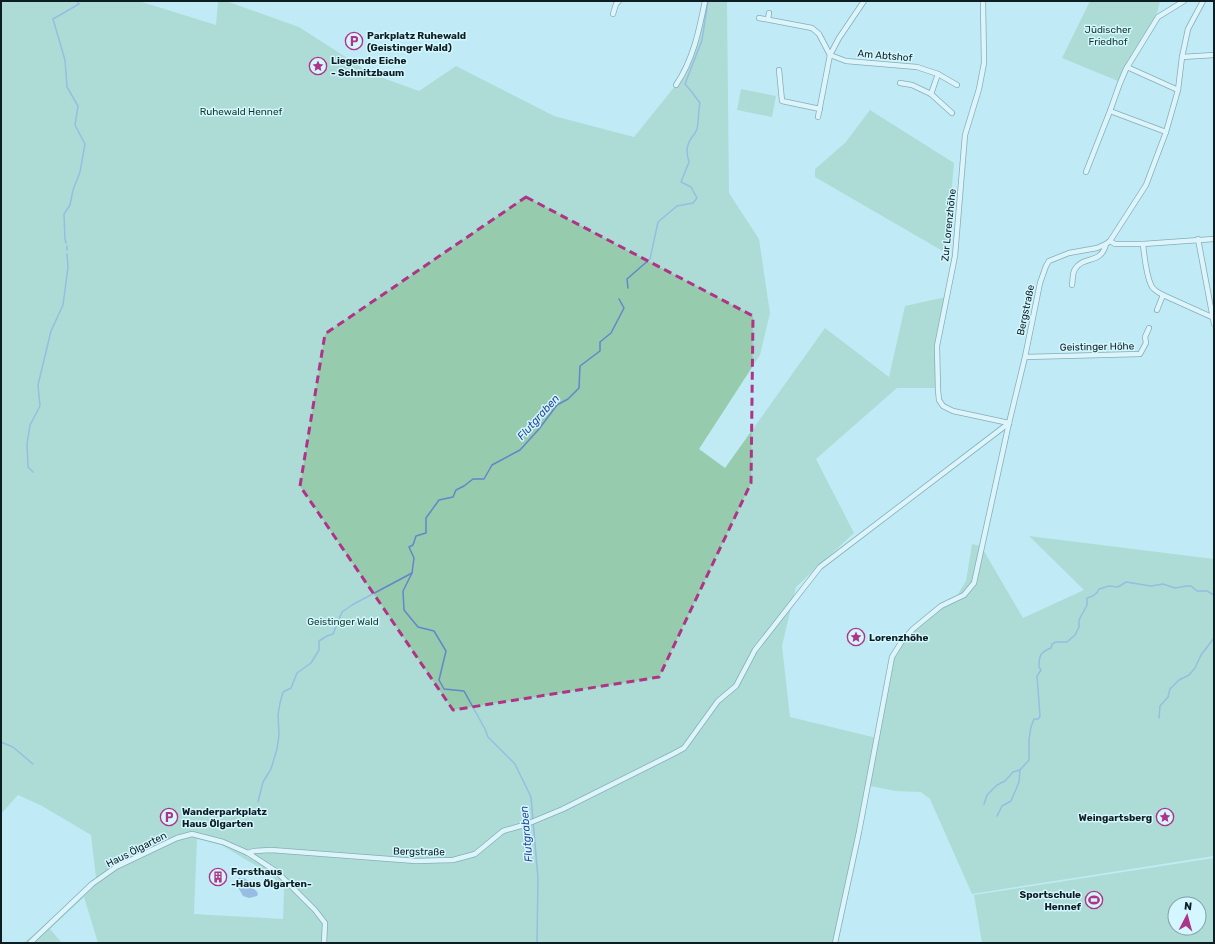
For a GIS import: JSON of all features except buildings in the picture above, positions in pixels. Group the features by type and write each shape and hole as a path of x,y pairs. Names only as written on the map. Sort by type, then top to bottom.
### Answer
{"street":[{"path":"613,14 616,4 619,1"},
{"path":"676,85 683,74 695,45 705,1"},
{"path":"818,117 830,55 839,38 864,1"},
{"name":"Zur Lorenzhöhe","path":"983,1 984,63 979,89 965,135 955,256 936,346 938,390 939,400 943,406 952,411 1009,423"},
{"path":"1086,172 1127,67 1158,17 1184,1"},
{"path":"1072,285 1074,270 1078,265 1102,255 1108,243 1146,185 1166,132 1178,90 1182,57 1188,29 1203,1"},
{"path":"768,19 769,13"},
{"path":"759,18 812,28 819,34 830,55"},
{"name":"Am Abtshof","path":"830,55 846,60 917,67 938,74 957,85"},
{"path":"1182,57 1214,55"},
{"path":"1127,67 1178,90"},
{"path":"779,70 782,101 820,109"},
{"path":"931,94 938,74"},
{"path":"900,83 912,85 931,94 952,113"},
{"path":"1110,111 1166,132"},
{"path":"1108,243 1143,244 1214,239"},
{"path":"1198,240 1214,324"},
{"name":"Bergstraße","path":"835,943 859,832 892,657 902,641 913,629 940,606 964,595 974,583 1040,283 1046,266 1049,261 1069,253 1097,248 1108,243"},
{"path":"1143,244 1151,286 1163,295 1213,318"},
{"path":"1157,310 1163,295"},
{"name":"Geistinger Höhe","path":"1025,356 1140,354 1146,342 1145,337 1149,328"},
{"name":"Bergstraße","path":"248,853 254,851 271,850 416,861 453,860 475,854 502,832 538,820 563,809 684,748 718,700 736,686 755,650 820,567 1009,423"},
{"name":"Haus Ölgarten","path":"30,943 98,879 116,867 177,838 192,834 223,842 248,853 277,872 315,910 324,922 324,943"}],"highlighted area":[{"path":"526,197 753,316 751,483 659,677 453,710 300,486 325,334"}],"green space":[{"name":"Geistinger Wald","path":"1,1 142,1 216,25 218,1 226,1 299,27 372,74 419,91 456,66 554,116 634,137 676,85 695,45 705,1 727,1 729,193 759,239 770,313 760,355 699,449 725,468 825,328 889,377 905,306 946,297 937,346 938,388 897,388 816,459 854,533 796,587 782,646 790,717 877,738 888,675 901,641 934,611 955,599 966,581 972,544 981,546 1023,618 1084,590 1029,536 1214,559 1214,856 972,894 930,799 921,792 895,791 870,786 835,943 98,943 84,897 50,929 62,943 24,943 96,878 91,835 42,806 18,795 1,814","holes":["197,839 221,845 269,873 284,889 283,919 194,914"]},
{"name":"Jüdischer Friedhof","path":"1090,1 1160,1 1156,17 1132,54 1118,81 1062,58"},
{"path":"741,89 776,96 772,117 737,110"},
{"path":"870,110 954,163 946,253 815,177 815,169 845,143"},
{"name":"Sportschule Hennef","path":"1214,858 1214,943 982,943 974,895"}],"water":[{"path":"239,878 244,878 248,881 258,893 257,896 249,898 243,896 235,882"}],"waterway":[{"path":"66,243 64,214 70,205 73,190 80,172 85,144 75,125 78,106 67,87 65,60 53,19 79,4 77,1"},
{"name":"Flutgraben","path":"628,288 627,279 650,259 658,222 677,206 693,203 697,198 691,187 681,182 689,162 687,152 688,146 697,129 700,103 685,84 702,40 708,1"},
{"path":"33,472 28,467 27,444 30,425 40,406 38,385 51,331 63,305 68,267 67,254"},
{"name":"Flutgraben","path":"537,943 538,878 531,797 515,764 488,737 464,691 444,689 439,680 446,651 434,631 418,627 404,610 403,591 412,573 414,558 409,547 413,545 416,536 426,533 426,518 439,500 453,497 456,490 473,479 484,479 492,465 520,450 539,429 557,405 568,399 579,388 580,366 600,351 600,342 611,333 624,308 619,299"},
{"path":"258,802 263,782 271,769 277,749 279,735 278,715 283,692 291,688 297,673 311,663 319,650 319,641 333,634 342,612 352,605 412,573"},
{"path":"997,816 1002,806 1011,801 1019,782 1020,770 1029,760 1029,739 1031,727 1034,719 1038,719 1040,716 1037,676 1041,670 1039,667 1040,657 1044,651 1051,648 1052,644 1056,642 1067,642 1075,635 1079,627 1079,620 1087,605 1087,598 1094,595 1099,589 1109,586 1118,587 1126,582 1151,586 1163,584 1175,588 1191,586 1197,591 1207,591 1214,595"},
{"path":"1159,718 1160,706 1168,697 1170,689 1179,680 1189,675 1195,668 1201,655 1214,638"},
{"path":"1,742 13,747 33,764"},
{"path":"984,804 987,795 997,785 1005,781 1013,772 1020,770"}],"place":[{"name":"Parkplatz Ruhewald (Geistinger Wald)","path":"354,41"},
{"name":"Liegende Eiche - Schnitzbaum","path":"318,66"},
{"name":"Lorenzhöhe","path":"856,637"},
{"name":"Wanderparkplatz Haus Ölgarten","path":"169,817"},
{"name":"Weingartsberg","path":"1165,817"},
{"name":"Forsthaus -Haus Ölgarten-","path":"218,877"},
{"name":"Sportschule Hennef","path":"1094,900"}],"park label":[{"name":"Ruhewald Hennef","path":"241,111"}]}
